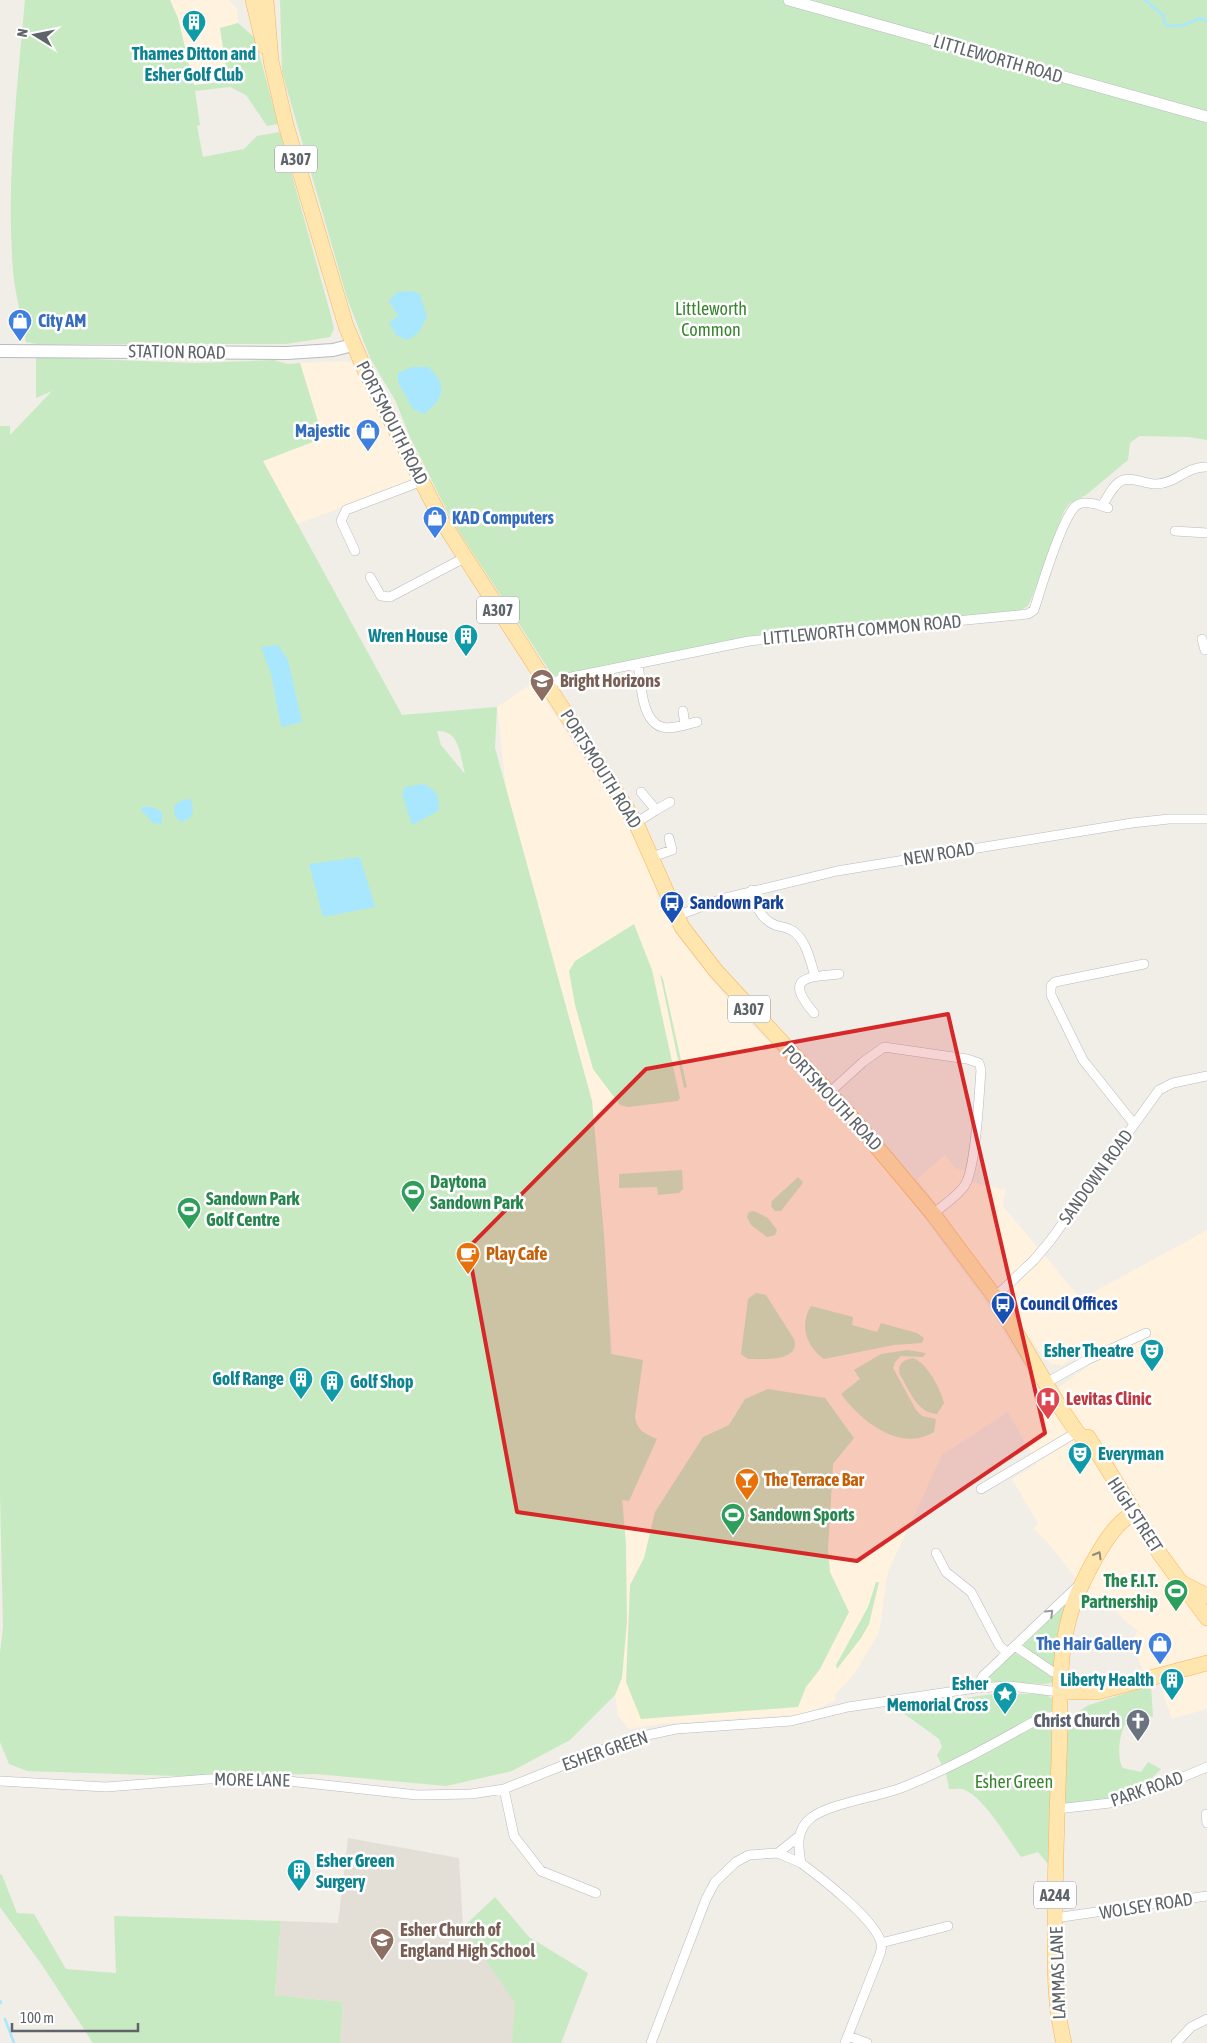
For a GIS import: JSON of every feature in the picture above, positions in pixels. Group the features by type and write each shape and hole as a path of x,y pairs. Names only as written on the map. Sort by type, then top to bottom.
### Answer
{"main road":[{"name":"PORTSMOUTH ROAD","path":"253,0 260,36 271,61"},
{"name":"PORTSMOUTH ROAD","path":"266,0 271,61 286,125 353,345 422,481 464,558 548,684 636,823 676,916 716,971 829,1093 933,1214 995,1297 1049,1382"},
{"path":"268,24 271,0"},
{"name":"STATION ROAD","path":"0,351 287,353 325,351 353,345"},
{"name":"HIGH STREET","path":"1049,1382 1077,1432 1092,1446"},
{"name":"HIGH STREET","path":"1049,1382 1076,1414 1092,1446 1123,1496 1207,1618"},
{"path":"1123,1496 1112,1531 1085,1580 1070,1614 1064,1642 1060,1692 1086,1692 1117,1688 1207,1663"},
{"path":"1112,1531 1129,1516 1136,1516"},
{"name":"HIGH STREET","path":"1181,1582 1207,1596"},
{"path":"1062,1674 1074,1686 1086,1692"},
{"name":"LAMMAS LANE","path":"1060,1692 1055,1918 1056,1997 1064,2043"},
{"path":"1060,1716 1070,1703 1086,1692"}],"street":[{"name":"LITTLEWORTH ROAD","path":"789,0 1207,117"},
{"name":"LITTLEWORTH COMMON ROAD","path":"548,684 562,679 749,641 1028,614 1034,610 1046,573 1070,513 1078,504 1089,503 1105,507 1120,482 1125,480 1156,484 1165,482 1193,467 1207,467"},
{"path":"355,551 341,521 346,510 422,481"},
{"path":"1175,531 1207,533"},
{"path":"370,577 381,596 390,597 464,558"},
{"path":"638,664 649,717 655,724 664,727 697,722"},
{"path":"683,711 685,725"},
{"path":"641,792 656,810"},
{"path":"636,823 670,802"},
{"name":"NEW ROAD","path":"676,916 712,902 752,890 855,868 1132,823 1169,819 1207,819"},
{"path":"652,857 672,850 669,838"},
{"path":"752,890 757,908 767,920 793,931 806,946 815,976"},
{"path":"806,946 816,944"},
{"path":"1134,1124 1082,1060 1050,995 1051,986 1055,982 1144,964"},
{"path":"814,1013 804,1001 798,988 801,982 815,976 839,974"},
{"path":"829,1093 863,1062 884,1047 979,1062 981,1070 972,1159 966,1183 961,1191 933,1214"},
{"name":"SANDOWN ROAD","path":"995,1297 1034,1260 1050,1241 1159,1090 1164,1086 1207,1076"},
{"path":"1049,1382 1087,1360 1146,1333"},
{"path":"982,1489 1077,1432"},
{"path":"936,1553 946,1572 971,1592 999,1645 1007,1653"},
{"path":"976,1688 983,1676 1085,1580"},
{"path":"1015,1646 1053,1672 1062,1674"},
{"name":"ESHER GREEN","path":"504,1789 577,1758 629,1739 676,1729 791,1721 848,1707 976,1688 1008,1686 1060,1692"},
{"path":"778,1853 798,1837 809,1819 824,1810 898,1789 938,1774 1034,1722 1047,1717 1060,1716"},
{"name":"PARK ROAD","path":"1057,1809 1126,1800 1207,1767"},
{"name":"MORE LANE","path":"0,1781 106,1787 208,1779 270,1779 444,1796 504,1789"},
{"path":"504,1789 514,1836 541,1871 596,1893"},
{"path":"798,1837 801,1863"},
{"path":"651,2043 706,1899 715,1882 736,1862 750,1855 778,1853 801,1863 845,1898 875,1931 881,1942 880,1954 846,2039 867,2043"},
{"name":"WOLSEY ROAD","path":"1055,1918 1207,1896"},
{"path":"881,1942 948,1926"},
{"path":"1176,2043 1191,2027 1207,2019"}],"highlighted area":[{"path":"948,1014 1045,1433 857,1561 517,1512 468,1248 646,1069"}],"shaded area":[{"path":"170,0 229,0 237,9 238,23 220,29 229,81 193,85 178,18"},
{"path":"347,361 352,363 381,416 412,481 297,524 263,461 323,438 300,363"},
{"path":"534,682 626,823 650,870 662,909 676,934 732,1004 858,1134 896,1180 984,1299 1044,1398 1094,1362 1080,1356 1062,1365 1051,1364 1043,1357 945,1215 917,1179 945,1155 955,1168 964,1170 974,1183 1006,1190 1003,1206 1081,1299 1207,1230 1207,1709 1172,1719 1159,1683 1143,1673 1132,1639 1138,1631 1123,1619 1114,1608 1087,1593 1054,1550 1033,1528 1038,1524 1012,1479 1037,1464 1008,1412 942,1455 888,1572 879,1633 855,1673 835,1695 835,1701 806,1714 659,1724 629,1729 618,1716 615,1695 622,1678 626,1544 604,1235 592,1101 506,789 497,707"},
{"name":"Esher Church of England High School","path":"348,1838 459,1858 463,1927 516,2003 512,2043 340,2043 343,2002 275,1995 281,1921 338,1923"}],"green space":[{"name":"Thames Ditton and Esher Golf Club","path":"25,0 170,0 178,18 194,85 228,81 220,28 238,23 255,38 278,124 267,126 246,95 230,87 195,91 200,125 197,126 203,157 244,149 257,136 280,132 330,312 334,329 330,337 286,344 37,344 26,342 13,271 11,237 13,136"},
{"name":"Littleworth Common","path":"280,0 1207,0 1207,440 1189,437 1139,436 1130,443 1128,460 1086,495 1070,503 1064,511 1028,606 1019,611 745,637 555,676 551,673 452,521 410,437 395,400 370,358 347,298 282,72"},
{"path":"36,357 195,363 274,360 287,364 300,363 323,438 263,461 402,715 497,707 495,748 592,1101 604,1235 611,1354 643,1360 635,1417 640,1429 657,1439 629,1501 622,1500 626,1544 627,1621 622,1678 615,1695 570,1740 512,1771 446,1786 316,1774 178,1776 27,1771 9,1764 0,1742 0,1653 3,1627 0,1495 0,426 10,426 10,435 52,391 36,398","holes":["437,731 445,732 455,739 458,745 465,774 441,745"]},
{"path":"634,924 652,970 680,1098 678,1101 628,1107 620,1105 593,1069 575,1005 569,971 575,961"},
{"path":"660,974 663,979 687,1087 684,1088"},
{"path":"682,1170 683,1189 679,1193 658,1195 657,1187 619,1188 619,1174"},
{"path":"798,1177 803,1182 802,1184 781,1211 775,1211 771,1206 772,1201"},
{"path":"754,1211 768,1218 777,1230 775,1235 767,1237 751,1225 747,1217 749,1212"},
{"path":"756,1293 766,1295 794,1339 795,1346 792,1352 779,1358 771,1359 748,1359 741,1354 748,1299"},
{"path":"811,1306 853,1317 852,1325 877,1332 881,1323 917,1333 924,1338 922,1343 894,1345 824,1359 813,1348 806,1335 805,1320"},
{"path":"907,1350 926,1353 923,1357 901,1356 895,1362 893,1368 916,1410 922,1416 936,1419 934,1432 921,1438 908,1439 882,1431 859,1414 841,1394 860,1379 854,1370 881,1354"},
{"path":"913,1358 924,1365 940,1390 944,1403 937,1414 924,1410 919,1405 900,1375 900,1365 906,1360"},
{"path":"768,1389 825,1398 854,1438 833,1464 828,1550 830,1572 849,1612 820,1669 806,1687 798,1707 641,1719 626,1682 630,1585 644,1558 655,1512 703,1437 729,1425 745,1399"},
{"path":"876,1582 879,1582 869,1624 861,1638 837,1669 836,1665 868,1607"},
{"path":"1075,1591 1056,1669 1022,1647 1022,1644"},
{"path":"1013,1652 1055,1675 1054,1682 1046,1684 986,1682 984,1680"},
{"path":"1151,1685 1153,1717 1135,1714 1130,1718 1120,1739 1119,1755 1123,1768 1141,1772 1148,1762 1161,1769 1142,1788 1122,1798 1066,1803 1064,1787 1065,1751 1067,1730 1072,1718 1089,1705"},
{"name":"Esher Green","path":"993,1694 1045,1694 1053,1699 1054,1709 943,1767 937,1755 942,1747 939,1739 899,1710 903,1707"},
{"name":"Esher Green","path":"1042,1722 1048,1722 1053,1725 1049,1865 1038,1852 1021,1857 996,1820 980,1801 965,1790 949,1789 946,1773"},
{"path":"0,1874 17,1913 34,1914 66,1969 116,1973 114,1916 281,1921 275,1995 343,2002 340,2043 93,2043 42,1965 0,1907"},
{"path":"495,1897 529,1937 588,1973 561,2043 512,2043 515,2003 463,1927"}],"water":[{"path":"412,291 420,294 427,317 419,332 408,340 397,336 389,323 398,316 389,301 397,292"},
{"path":"412,367 428,367 439,380 441,386 440,397 424,414 413,409 398,382 398,373"},
{"path":"278,645 288,660 302,722 281,727 271,674 261,647"},
{"path":"424,784 437,795 439,802 438,811 412,825 402,794 405,787"},
{"path":"191,799 193,811 191,817 182,822 175,815 174,806 182,800"},
{"path":"142,807 152,807 162,812 162,823 154,824 141,810"},
{"path":"360,857 375,907 323,917 309,864"}],"waterway":[{"path":"1145,0 1164,16 1164,22 1168,26 1184,25 1200,18 1207,21"},
{"path":"5,2019 14,2043"}],"place":[{"name":"Thames Ditton and Esher Golf Club","path":"194,43"},
{"name":"City AM","path":"20,342"},
{"name":"Majestic","path":"368,452"},
{"name":"KAD Computers","path":"435,539"},
{"name":"Wren House","path":"466,657"},
{"name":"Bright Horizons","path":"542,702"},
{"name":"Sandown Park","path":"672,924"},
{"name":"Daytona Sandown Park","path":"413,1213"},
{"name":"Sandown Park Golf Centre","path":"189,1230"},
{"name":"Play Cafe","path":"468,1275"},
{"name":"Council Offices","path":"1003,1325"},
{"name":"Esher Theatre","path":"1152,1372"},
{"name":"Golf Range","path":"301,1400"},
{"name":"Golf Shop","path":"332,1403"},
{"name":"Levitas Clinic","path":"1048,1420"},
{"name":"Everyman","path":"1080,1475"},
{"name":"The Terrace Bar","path":"747,1501"},
{"name":"Sandown Sports","path":"733,1536"},
{"name":"The F.I.T. Partnership","path":"1176,1612"},
{"name":"The Hair Gallery","path":"1160,1665"},
{"name":"Liberty Health","path":"1172,1701"},
{"name":"Esher Memorial Cross","path":"1005,1715"},
{"name":"Christ Church","path":"1138,1742"},
{"name":"Esher Green Surgery","path":"299,1892"},
{"name":"Esher Church of England High School","path":"382,1961"}]}
